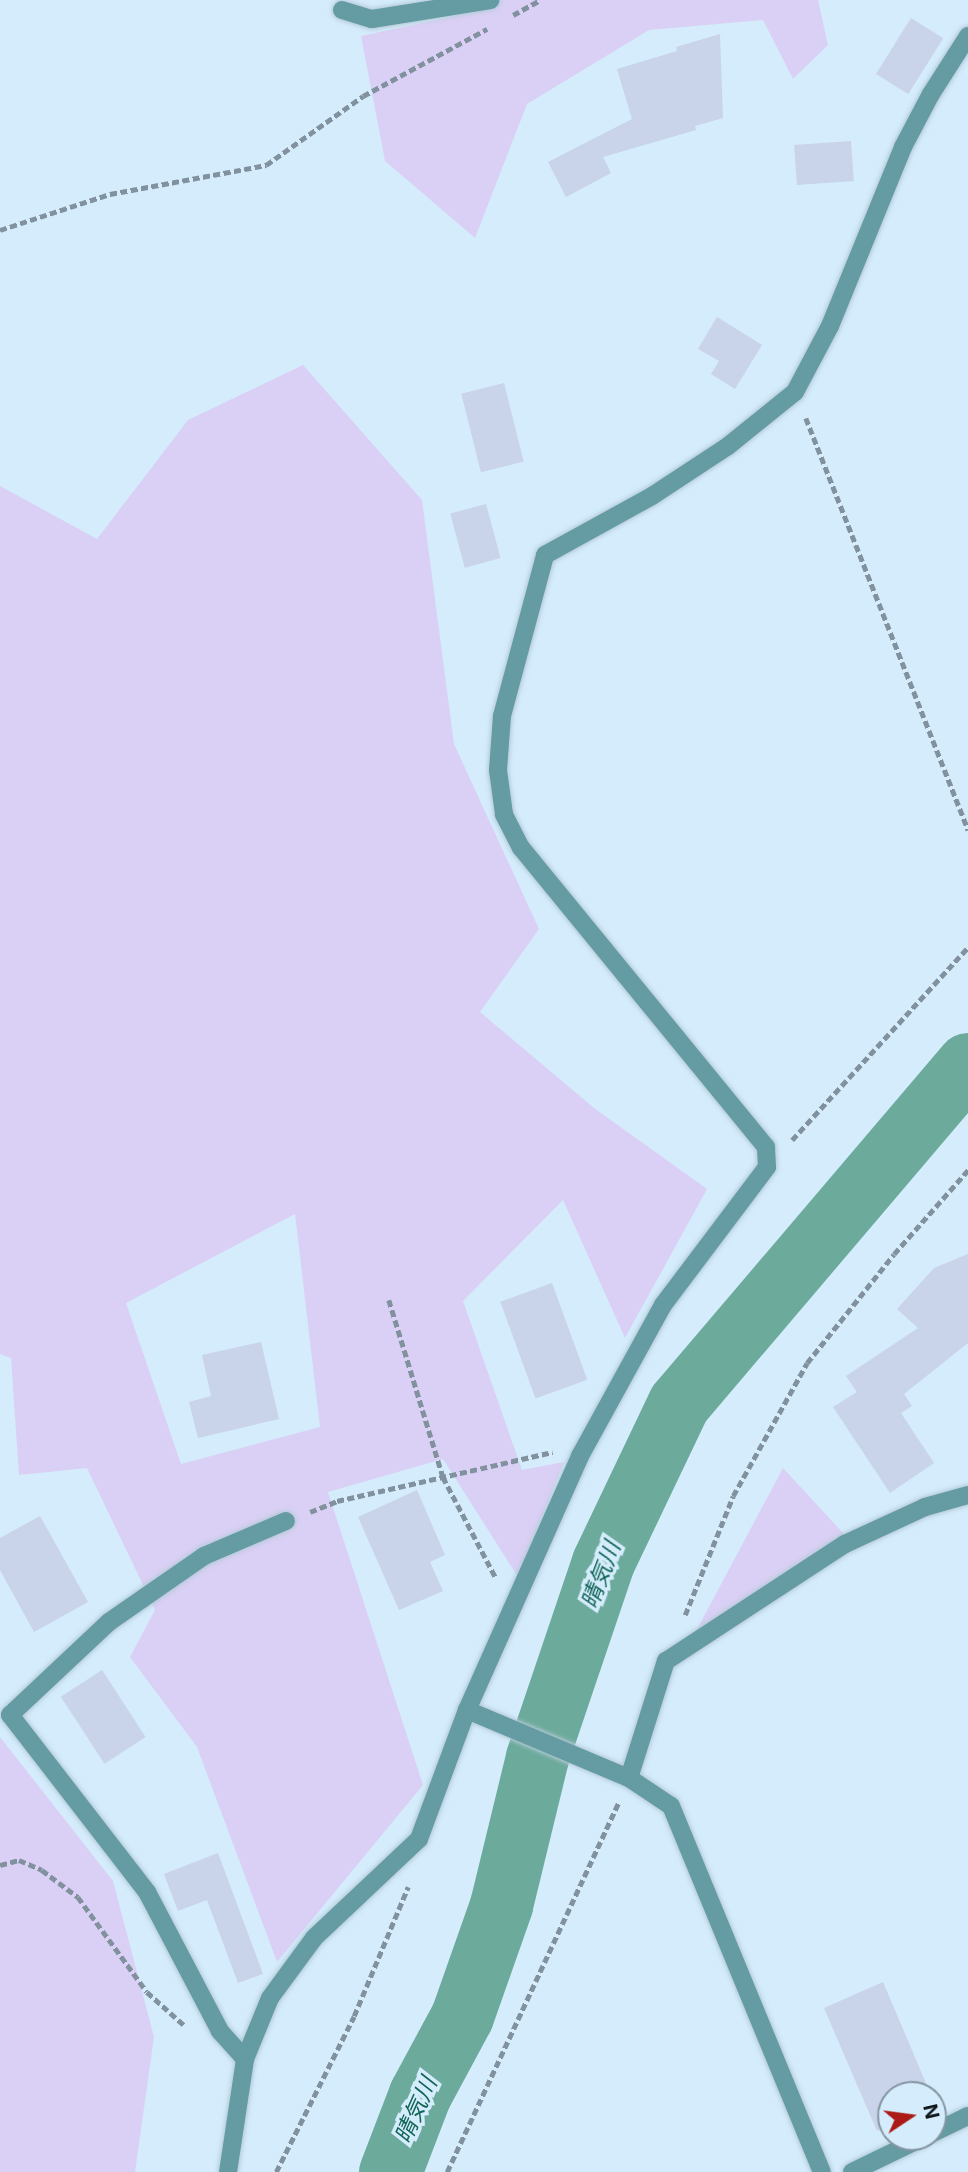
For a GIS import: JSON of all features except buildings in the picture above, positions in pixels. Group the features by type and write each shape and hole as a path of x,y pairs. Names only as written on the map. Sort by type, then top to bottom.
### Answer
{"street":[{"path":"342,10 372,19 490,0"},
{"path":"228,2172 245,2059 270,1998 314,1938 419,1839 467,1710 580,1456 663,1305 767,1167 766,1147 521,848 504,814 498,770 502,716 545,555 652,496 706,460 795,392 830,326 903,147 930,94 968,36"},
{"path":"629,1779 666,1661 845,1545 925,1507 968,1495"},
{"path":"245,2059 220,2031 147,1892 10,1715 109,1622 204,1556 286,1521"},
{"path":"467,1710 629,1779 671,1806 822,2172"},
{"path":"947,2126 968,2116"},
{"path":"852,2172 895,2151"}],"path":[{"path":"505,19 540,0"},
{"path":"0,230 110,194 266,165 363,96 493,26"},
{"path":"795,392 968,830"},
{"path":"767,1167 968,947"},
{"path":"666,1661 733,1496 807,1363 894,1254 968,1170"},
{"path":"389,1300 443,1477 512,1610"},
{"path":"286,1521 337,1501 443,1477 561,1451 580,1456"},
{"path":"447,2172 629,1779"},
{"path":"276,2172 354,2015 412,1879 419,1839"},
{"path":"0,1865 19,1860 42,1870 78,1896 147,1992 192,2033"}],"shaded area":[{"path":"502,0 818,0 828,45 793,79 763,20 649,30 527,104 475,238 385,161 361,36 475,12"},
{"path":"303,365 422,500 454,744 539,929 480,1012 594,1108 707,1189 625,1338 563,1200 463,1301 522,1470 564,1462 518,1577 443,1459 328,1492 423,1785 277,1962 197,1747 130,1657 155,1610 87,1468 19,1475 11,1358 0,1354 0,486 97,539 188,420","holes":["295,1214 320,1427 181,1464 126,1303"]},
{"path":"783,1468 855,1546 678,1665"},
{"path":"0,1737 113,1881 154,2037 135,2172 0,2172"}],"waterway":[{"name":"晴気川","path":"390,2172 420,2094 462,2016 501,1905 537,1757 603,1562 679,1403 968,1064"}]}
